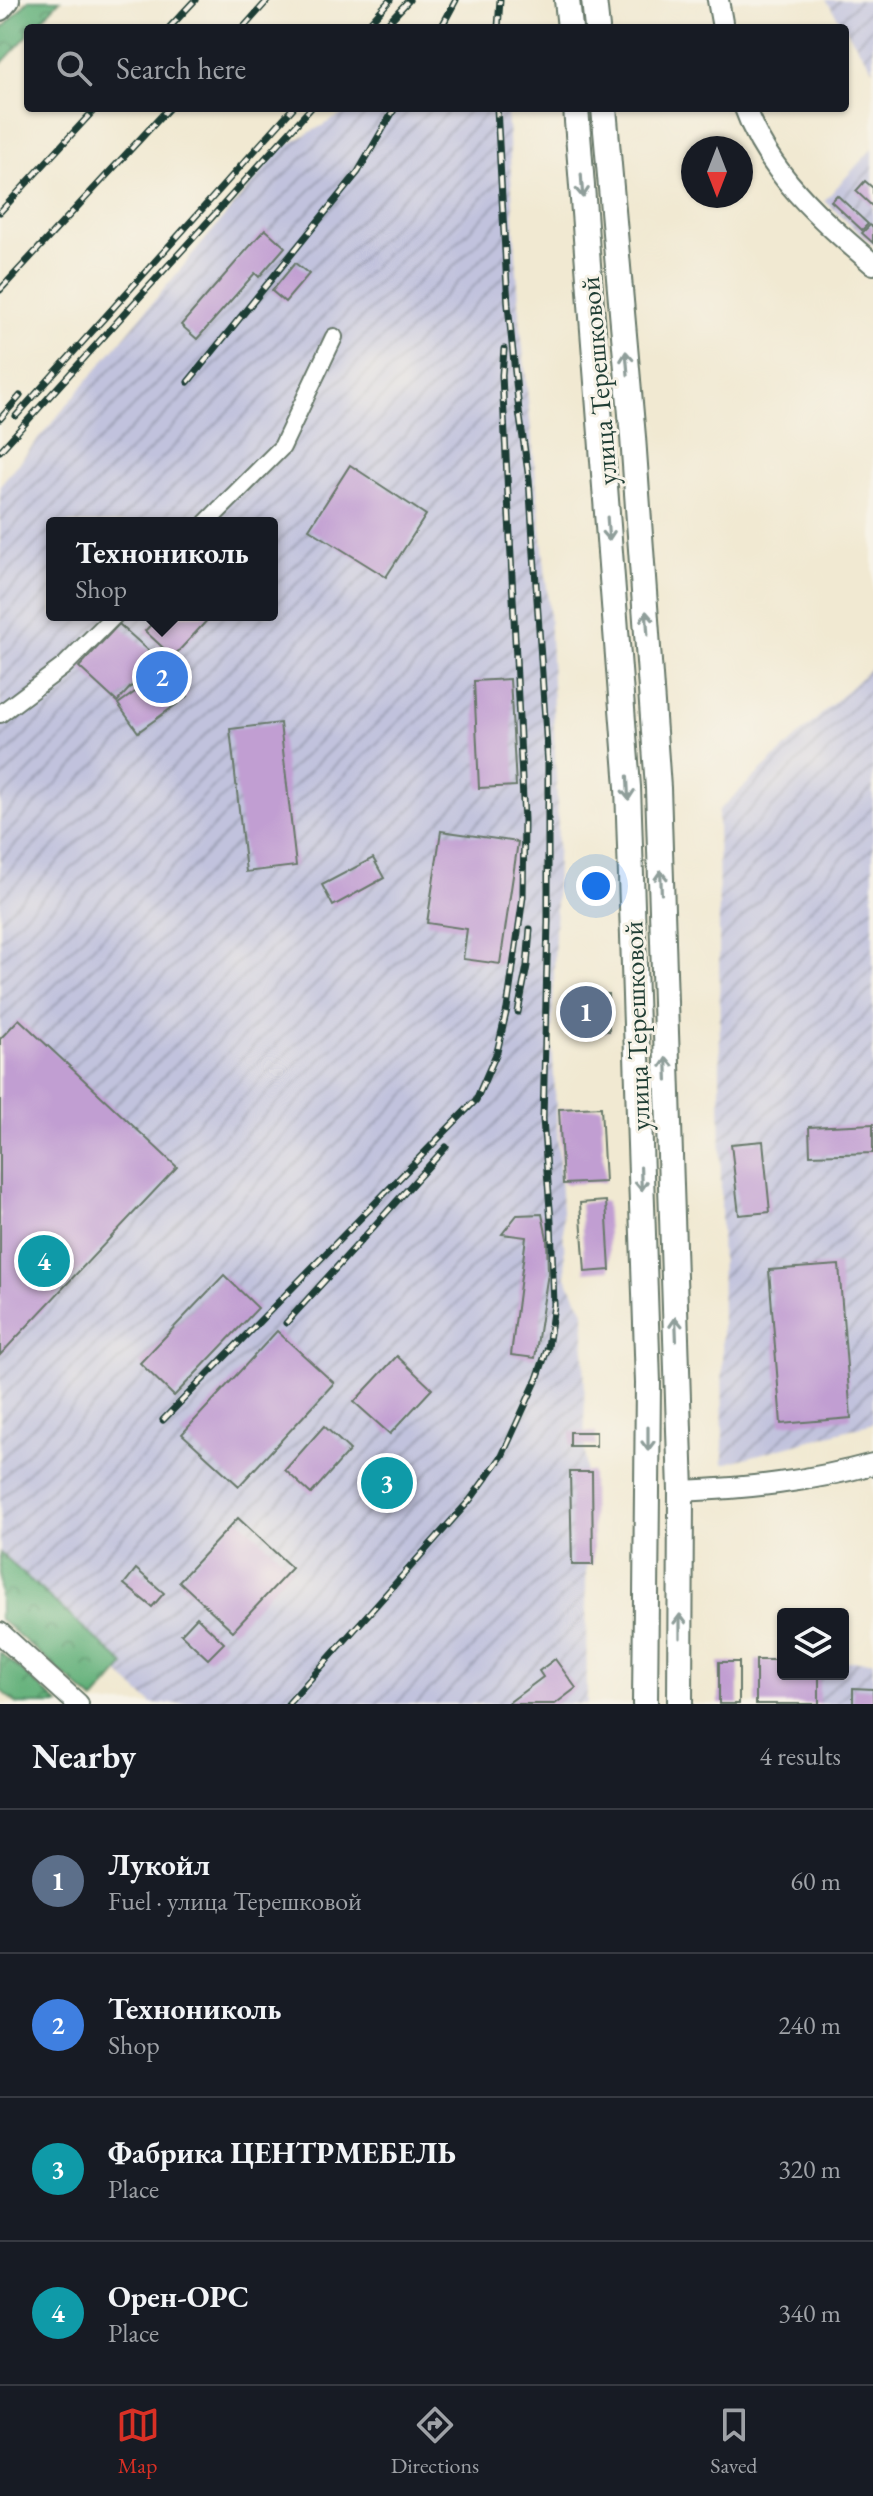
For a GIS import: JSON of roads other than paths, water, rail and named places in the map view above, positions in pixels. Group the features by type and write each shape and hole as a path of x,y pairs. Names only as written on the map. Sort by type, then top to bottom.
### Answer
{"main road":[{"name":"улица Терешковой","path":"576,112 628,787 647,1367 645,1704"},
{"name":"улица Терешковой","path":"604,112 641,531 658,788 681,1491 680,1704"},
{"path":"634,961 664,960"},
{"path":"648,1492 681,1491"}],"street":[{"path":"718,0 722,24"},
{"path":"747,112 772,162 800,198 873,264"},
{"path":"212,517 282,447 334,337"},
{"path":"0,714 64,666 109,621"},
{"path":"681,1491 759,1488 838,1474 873,1464"},
{"path":"0,1633 78,1704"}],"railway":[{"path":"173,24 195,0"},
{"path":"247,24 268,0"},
{"path":"369,24 390,0"},
{"path":"387,24 409,0"},
{"path":"443,24 456,0"},
{"path":"498,24 500,0"},
{"path":"0,212 92,112"},
{"path":"0,290 165,112"},
{"path":"16,416 289,112"},
{"path":"0,451 307,112"},
{"path":"188,382 358,172 393,112"},
{"path":"288,1704 470,1500 502,1456 537,1379 548,1347 554,1305 543,1119 548,764 529,479 508,305 497,112"},
{"path":"163,1420 476,1100 497,1052 507,1009 523,897 524,820 502,375 504,349"},
{"path":"0,419 20,396"},
{"path":"518,1012 530,929"},
{"path":"286,1323 446,1147"}],"place":[{"name":"Технониколь","path":"162,677"},
{"name":"Лукойл","path":"586,1012"},
{"name":"Орен-ОРС","path":"44,1261"},
{"name":"Фабрика ЦЕНТРМЕБЕЛЬ","path":"387,1483"}]}
